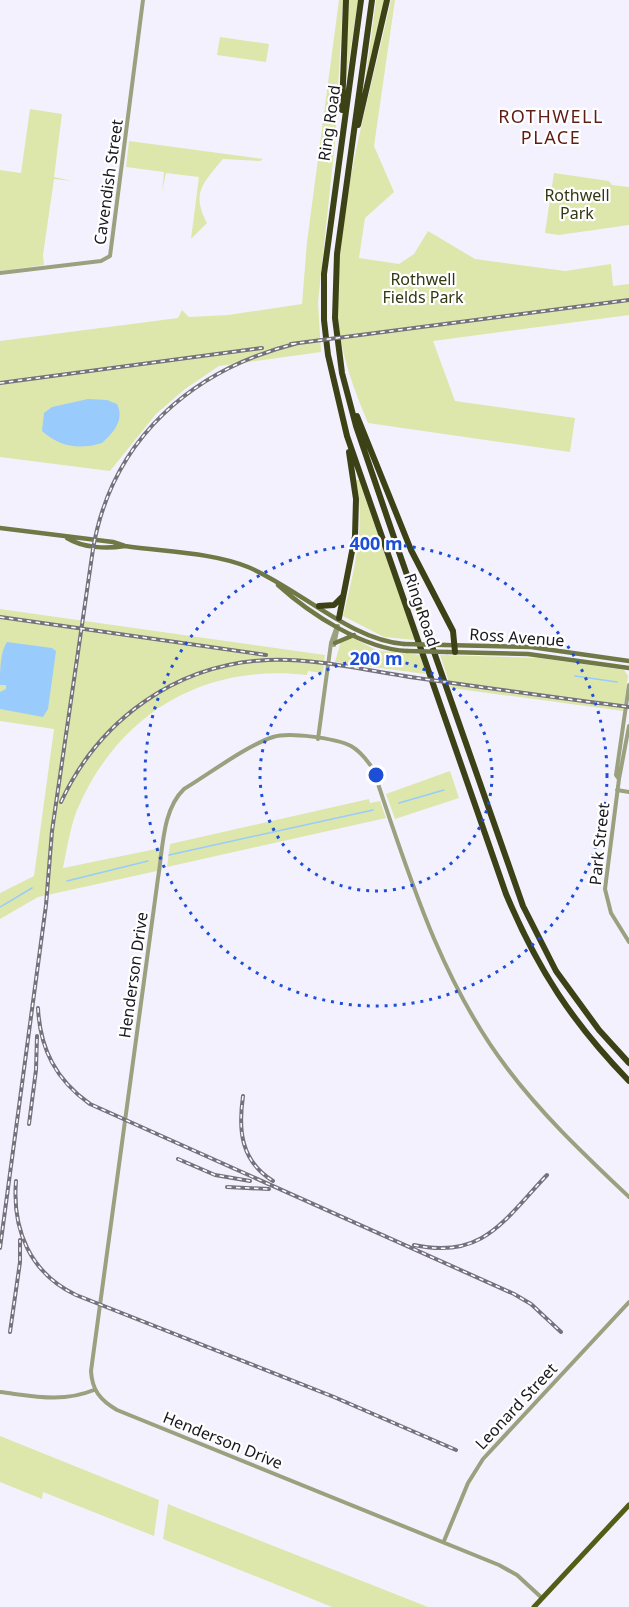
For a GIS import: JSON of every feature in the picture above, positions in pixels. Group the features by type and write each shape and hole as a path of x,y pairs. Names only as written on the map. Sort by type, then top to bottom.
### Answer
{"highway":[{"path":"341,136 346,0"},
{"name":"Ring Road","path":"361,0 341,136 323,296 331,373 347,436 506,894 526,941 553,989 591,1042 629,1081"},
{"name":"Ring Road","path":"372,0 337,254 335,296 339,355 347,390 356,426 523,906 556,971 598,1030 629,1063"},
{"path":"350,158 387,0"},
{"path":"347,390 394,512 453,631 455,648"},
{"path":"339,622 352,561 356,515 347,436"},
{"path":"319,606 334,605 344,596"}],"main road":[{"name":"Ross Avenue","path":"0,528 114,542 125,546 228,561 247,567 319,606 354,635 382,648 447,652 455,648 531,647 629,661"},
{"name":"Ross Avenue","path":"274,581 289,595 371,637 404,644 445,645 629,668"},
{"path":"334,645 344,637 354,635"},
{"path":"534,1607 629,1505"}],"street":[{"name":"Cavendish Street","path":"0,273 101,261 110,256 143,0"},
{"path":"318,739 334,645 334,630 339,622"},
{"name":"Park Street","path":"619,779 616,775 629,684"},
{"name":"Park Street","path":"629,726 617,790 605,889 611,913 629,942"},
{"name":"Henderson Drive","path":"542,1598 517,1575 444,1541 117,1410 106,1404 94,1390 91,1371 158,878 171,805 184,789 266,740 280,736 318,739 350,746 365,758 373,769 444,963 491,1046 542,1111 629,1197"},
{"path":"617,790 629,792"},
{"name":"Leonard Street","path":"444,1541 468,1483 483,1459 629,1302"},
{"path":"0,1392 51,1399 77,1397 94,1390"}],"green space":[{"path":"339,0 343,0 335,142 318,302 321,352 219,366 185,389 156,414 110,471 0,457 0,341 178,318 182,310 189,317 228,315 302,304 307,242"},
{"path":"348,0 358,0 345,87"},
{"path":"376,0 385,0 365,82"},
{"name":"Rothwell Fields Park","path":"391,0 395,0 374,146 394,192 365,218 359,258 399,264 414,254 428,231 475,259 565,271 611,264 613,286 629,284 629,315 433,341 455,401 575,418 570,452 368,423 363,411 342,346 338,319 338,281 341,241 354,159"},
{"path":"220,37 269,44 266,62 217,55"},
{"path":"30,109 62,114 54,177 72,181 54,179 43,255 44,265 0,271 0,170 21,173"},
{"path":"129,141 263,159 260,161 223,159 201,189 200,204 207,223 191,239 199,177 166,173 162,192 164,172 126,167"},
{"name":"Rothwell Park","path":"554,173 609,181 612,185 629,187 629,225 559,235 545,233"},
{"path":"356,480 359,480 415,640 384,637 343,616 355,566 359,532 360,514"},
{"path":"0,609 325,655 323,673 308,671 307,675 269,673 233,678 199,687 168,702 140,722 116,747 94,776 77,810 63,868 161,848 157,871 38,897 0,919 0,893 34,876 54,729 0,721"},
{"path":"351,637 376,650 420,655 426,674 335,662 341,641"},
{"path":"440,655 539,658 624,670 628,676 623,711 451,688"},
{"path":"450,771 459,798 395,819 386,794"},
{"path":"369,799 370,803 380,801 386,818 167,867 170,844"},
{"path":"0,1436 159,1500 154,1536 43,1492 42,1499 0,1482"},
{"path":"168,1504 428,1607 332,1607 163,1539"}],"water":[{"path":"88,399 107,400 117,404 119,410 117,426 102,443 70,446 56,441 42,431 44,413 52,407"},
{"path":"7,642 52,648 56,651 48,709 43,717 0,709 0,692 6,689 6,685 0,685 1,662"}],"waterway":[{"path":"575,676 617,682"},
{"path":"399,803 444,790"},
{"path":"169,855 373,810"},
{"path":"67,881 148,861"},
{"path":"0,907 32,888"}],"railway":[{"path":"291,344 629,300"},
{"path":"0,1248 46,905 52,831 93,549 103,509 118,474 139,442 163,414 192,390 224,371 260,355 298,343"},
{"path":"0,383 262,348"},
{"path":"0,617 266,655"},
{"path":"61,802 77,773 96,746 119,722 144,702 172,685 202,672 234,664 268,660 324,663 629,707"},
{"path":"38,1008 42,1037 52,1062 68,1085 90,1104 514,1294 531,1304 561,1332"},
{"path":"29,1124 36,1070 37,1036"},
{"path":"243,1096 241,1121 244,1144 254,1164 273,1181"},
{"path":"178,1159 215,1175 250,1181"},
{"path":"414,1245 438,1248 458,1247 475,1241 504,1221 547,1175"},
{"path":"16,1181 17,1216 27,1248 47,1275 60,1286 76,1295 334,1397 456,1450"},
{"path":"227,1187 269,1189"},
{"path":"10,1332 20,1262 20,1240"}],"district":[{"name":"ROTHWELL PLACE","path":"551,127"}]}
